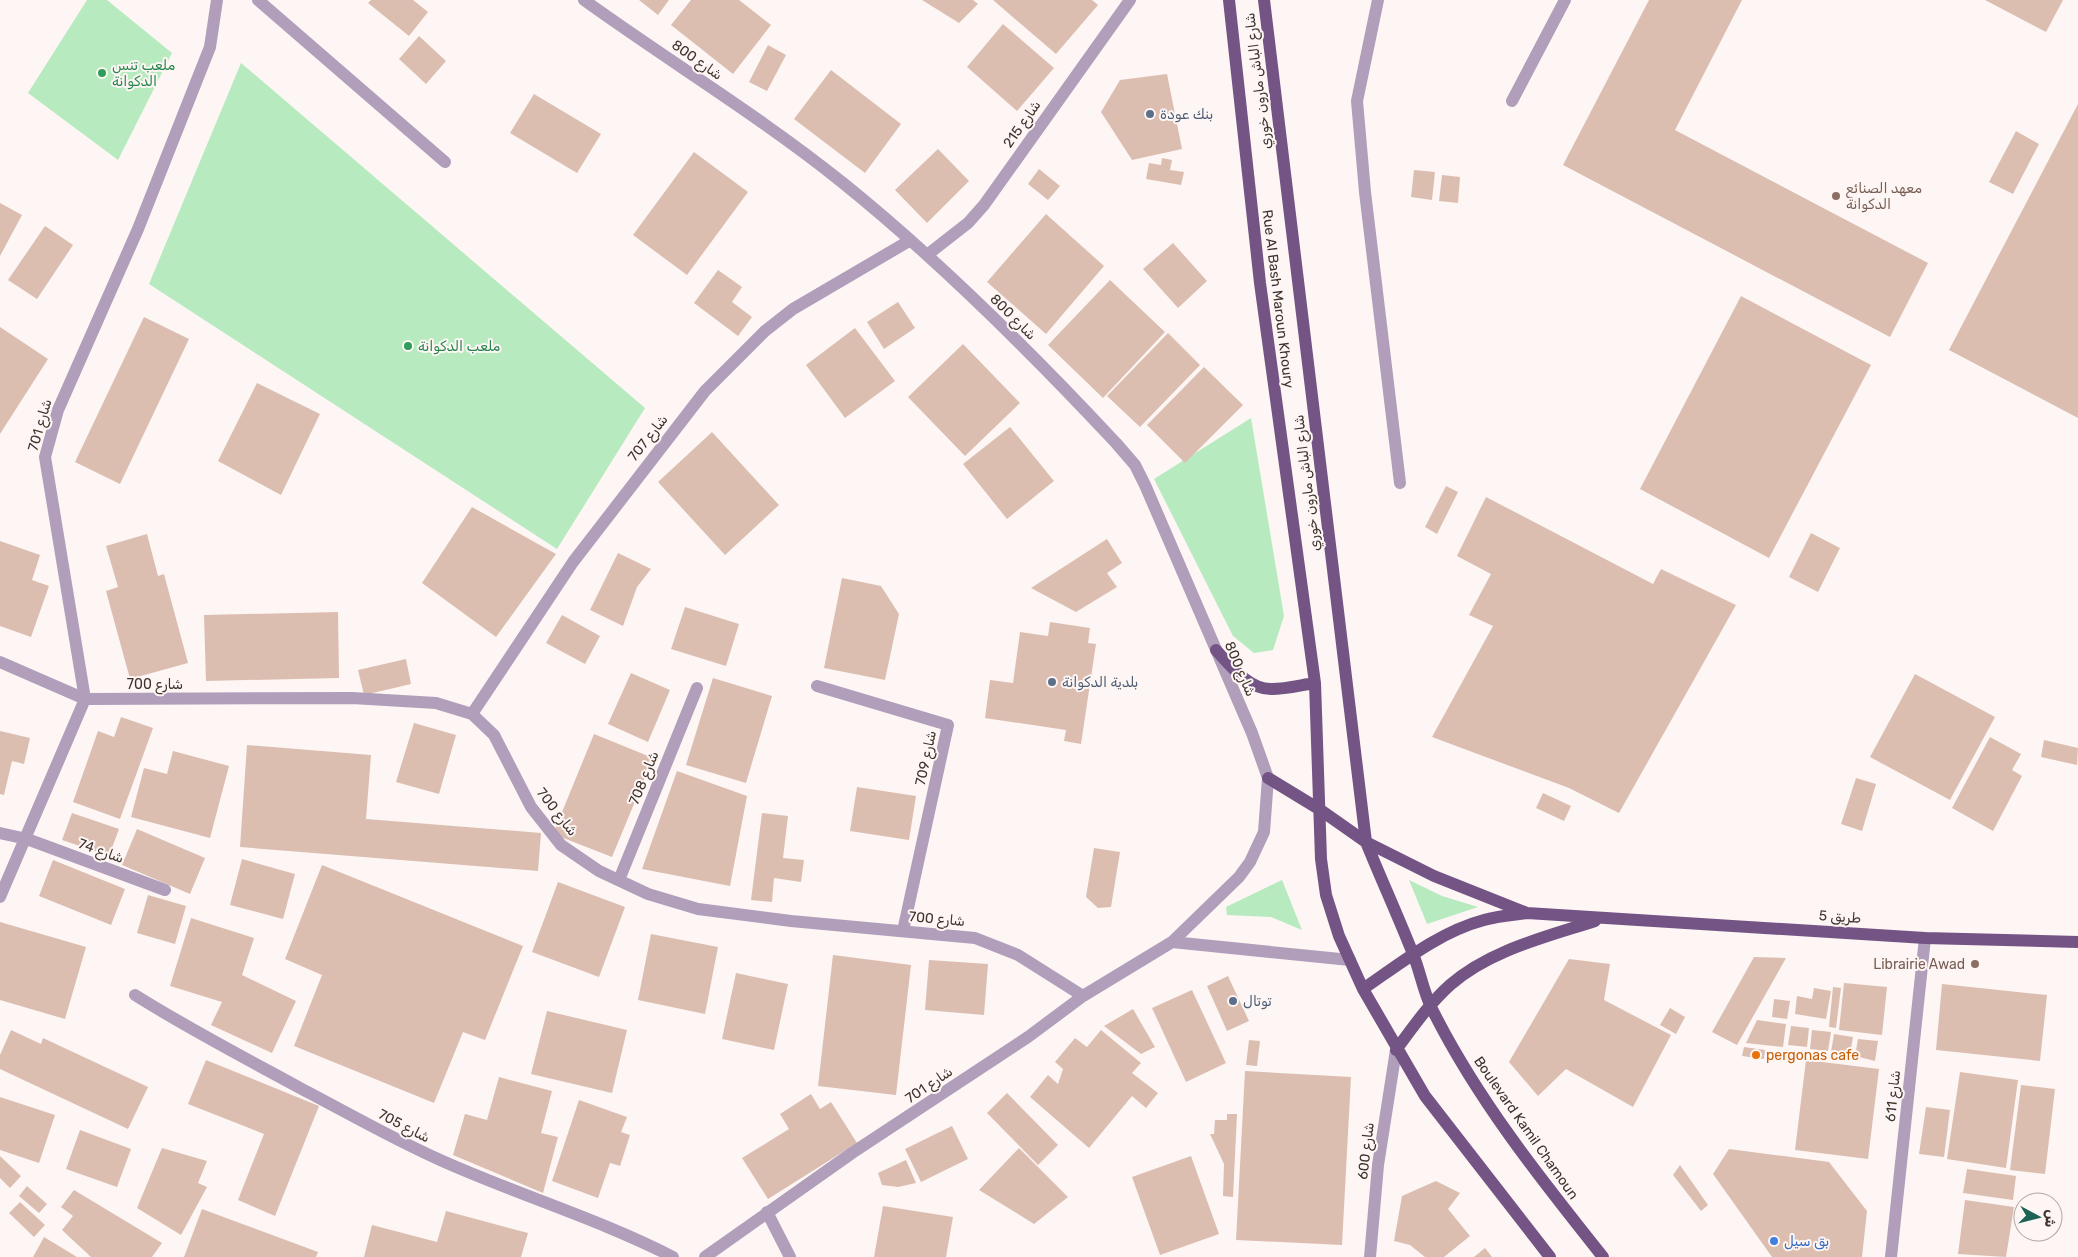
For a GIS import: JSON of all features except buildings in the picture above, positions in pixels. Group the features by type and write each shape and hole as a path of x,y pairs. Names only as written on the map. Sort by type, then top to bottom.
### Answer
{"main road":[{"name":"Rue Al Bash Maroun Khoury","path":"1229,0 1260,283 1315,683 1321,859 1326,895 1350,960 1364,989"},
{"name":"شارع الباش مارون خوري","path":"1264,0 1366,842 1413,954"},
{"path":"1216,650 1239,675 1253,683 1271,689 1315,683"},
{"path":"1268,778 1319,809 1366,842 1434,876 1527,913"},
{"path":"1527,913 1485,919 1459,929 1413,954 1364,989 1396,1050 1425,1096 1550,1257"},
{"name":"طريق 5","path":"1527,913 1925,938 2078,942"},
{"path":"1396,1050 1430,1005 1451,984 1492,957 1600,919"},
{"name":"Boulevard Kamil Chamoun","path":"1413,954 1430,1005 1462,1064 1486,1101 1602,1257"}],"street":[{"name":"شارع 701","path":"85,699 45,457 58,410 138,229 210,47 217,0"},
{"path":"258,0 445,162"},
{"name":"800 شارع","path":"586,0 786,140 843,184 927,255 1053,378 1135,465 1252,733 1268,778"},
{"name":"شارع 215","path":"927,255 968,223 984,204 1130,0"},
{"path":"1378,0 1357,101 1365,192 1400,483"},
{"path":"1512,101 1565,0"},
{"name":"شارع 707","path":"472,714 573,562 705,391 765,331 793,308 909,240"},
{"name":"شارع 700","path":"0,662 85,699 352,698 436,703 472,714 494,735 531,807 562,845 599,870 648,894 698,908 791,921 976,938 1018,955 1083,996"},
{"name":"شارع 709","path":"817,686 948,725 903,931"},
{"name":"شارع 708","path":"619,880 697,688"},
{"path":"0,897 27,839 85,699"},
{"name":"شارع 701","path":"705,1257 767,1212 1028,1037 1083,996 1172,942 1239,877 1250,862 1264,832 1268,778"},
{"name":"شارع 74","path":"0,833 27,839 165,890"},
{"name":"شارع 611","path":"1892,1257 1925,938"},
{"path":"1172,942 1350,960"},
{"name":"شارع 705","path":"135,995 176,1021 438,1159 510,1190 640,1240 672,1257"},
{"name":"شارع 600","path":"1370,1257 1378,1165 1396,1050"},
{"path":"767,1212 790,1257"}],"green space":[{"name":"ملعب تنس الدكوانة","path":"87,0 107,0 172,53 118,160 28,93"},
{"name":"ملعب الدكوانة","path":"241,63 645,408 557,549 149,284"},
{"path":"1251,418 1284,616 1273,650 1254,653 1233,636 1154,479"},
{"path":"1282,880 1302,930 1271,917 1227,915 1226,907"},
{"path":"1409,880 1442,896 1478,907 1427,924"}],"place":[{"name":"ملعب تنس الدكوانة","path":"102,73"},
{"name":"بنك عودة","path":"1150,114"},
{"name":"معهد الصنائع الدكوانة","path":"1836,196"},
{"name":"ملعب الدكوانة","path":"408,346"},
{"name":"بلدية الدكوانة","path":"1052,682"},
{"name":"Librairie Awad","path":"1975,964"},
{"name":"توتال","path":"1233,1001"},
{"name":"pergonas cafe","path":"1756,1055"},
{"name":"بق سيل","path":"1774,1241"}]}
